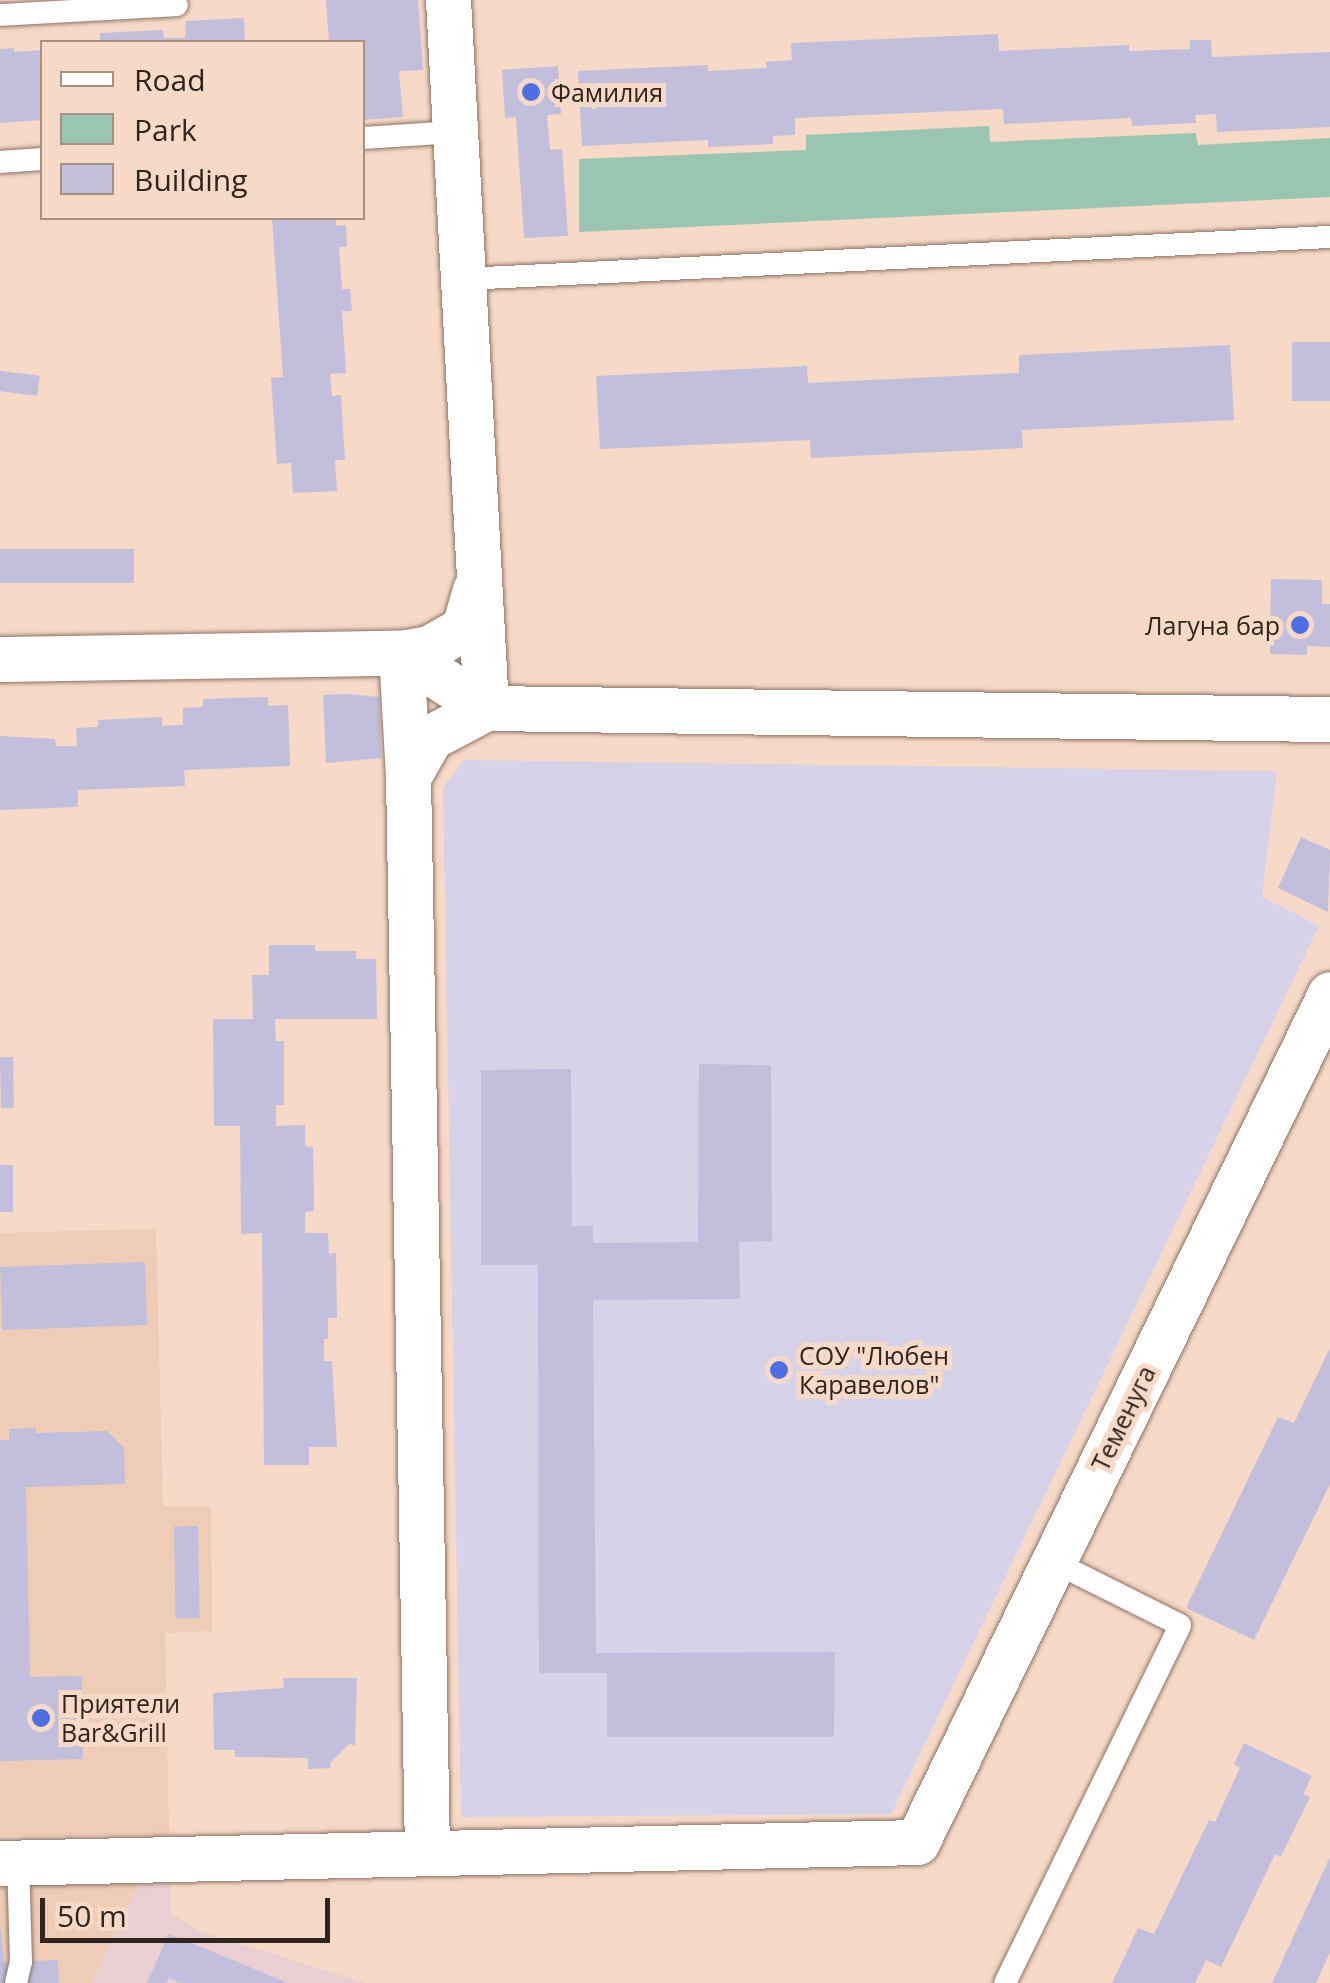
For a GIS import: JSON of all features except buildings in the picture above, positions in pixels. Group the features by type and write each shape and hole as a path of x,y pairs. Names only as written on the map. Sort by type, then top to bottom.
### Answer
{"street":[{"path":"448,0 486,708"},
{"path":"0,659 401,653 429,648 464,628 478,578"},
{"path":"401,653 486,708"},
{"path":"9,1863 428,1853 408,777 401,653"},
{"path":"408,777 431,737 486,708 1330,719"},
{"name":"Теменуга","path":"428,1853 917,1842 1330,994"}],"lane":[{"path":"0,15 178,5"},
{"path":"365,138 456,132"},
{"path":"0,162 40,159"},
{"path":"464,280 1330,237"},
{"path":"1004,1983 1180,1624 1054,1562"},
{"path":"9,1863 21,1962 16,1983"}],"shaded area":[{"name":"СОУ \"Любен Каравелов\"","path":"464,760 1277,771 1262,897 1319,926 891,1814 461,1817 443,788"},
{"path":"156,1229 163,1506 211,1507 212,1631 165,1633 169,1835 0,1836 0,1233"},
{"path":"141,1878 92,1983 0,1983 0,1880"},
{"path":"141,1878 170,1878 171,1914 202,1932 365,1983 92,1983"}],"green space":[{"path":"989,126 990,142 1196,133 1198,145 1330,138 1330,197 579,232 579,159 806,150 806,135"}],"place":[{"name":"Фамилия","path":"531,92"},
{"name":"Лагуна бар","path":"1300,625"},
{"name":"СОУ \"Любен Каравелов\"","path":"779,1370"},
{"name":"Приятели Bar&Grill","path":"41,1718"}]}
